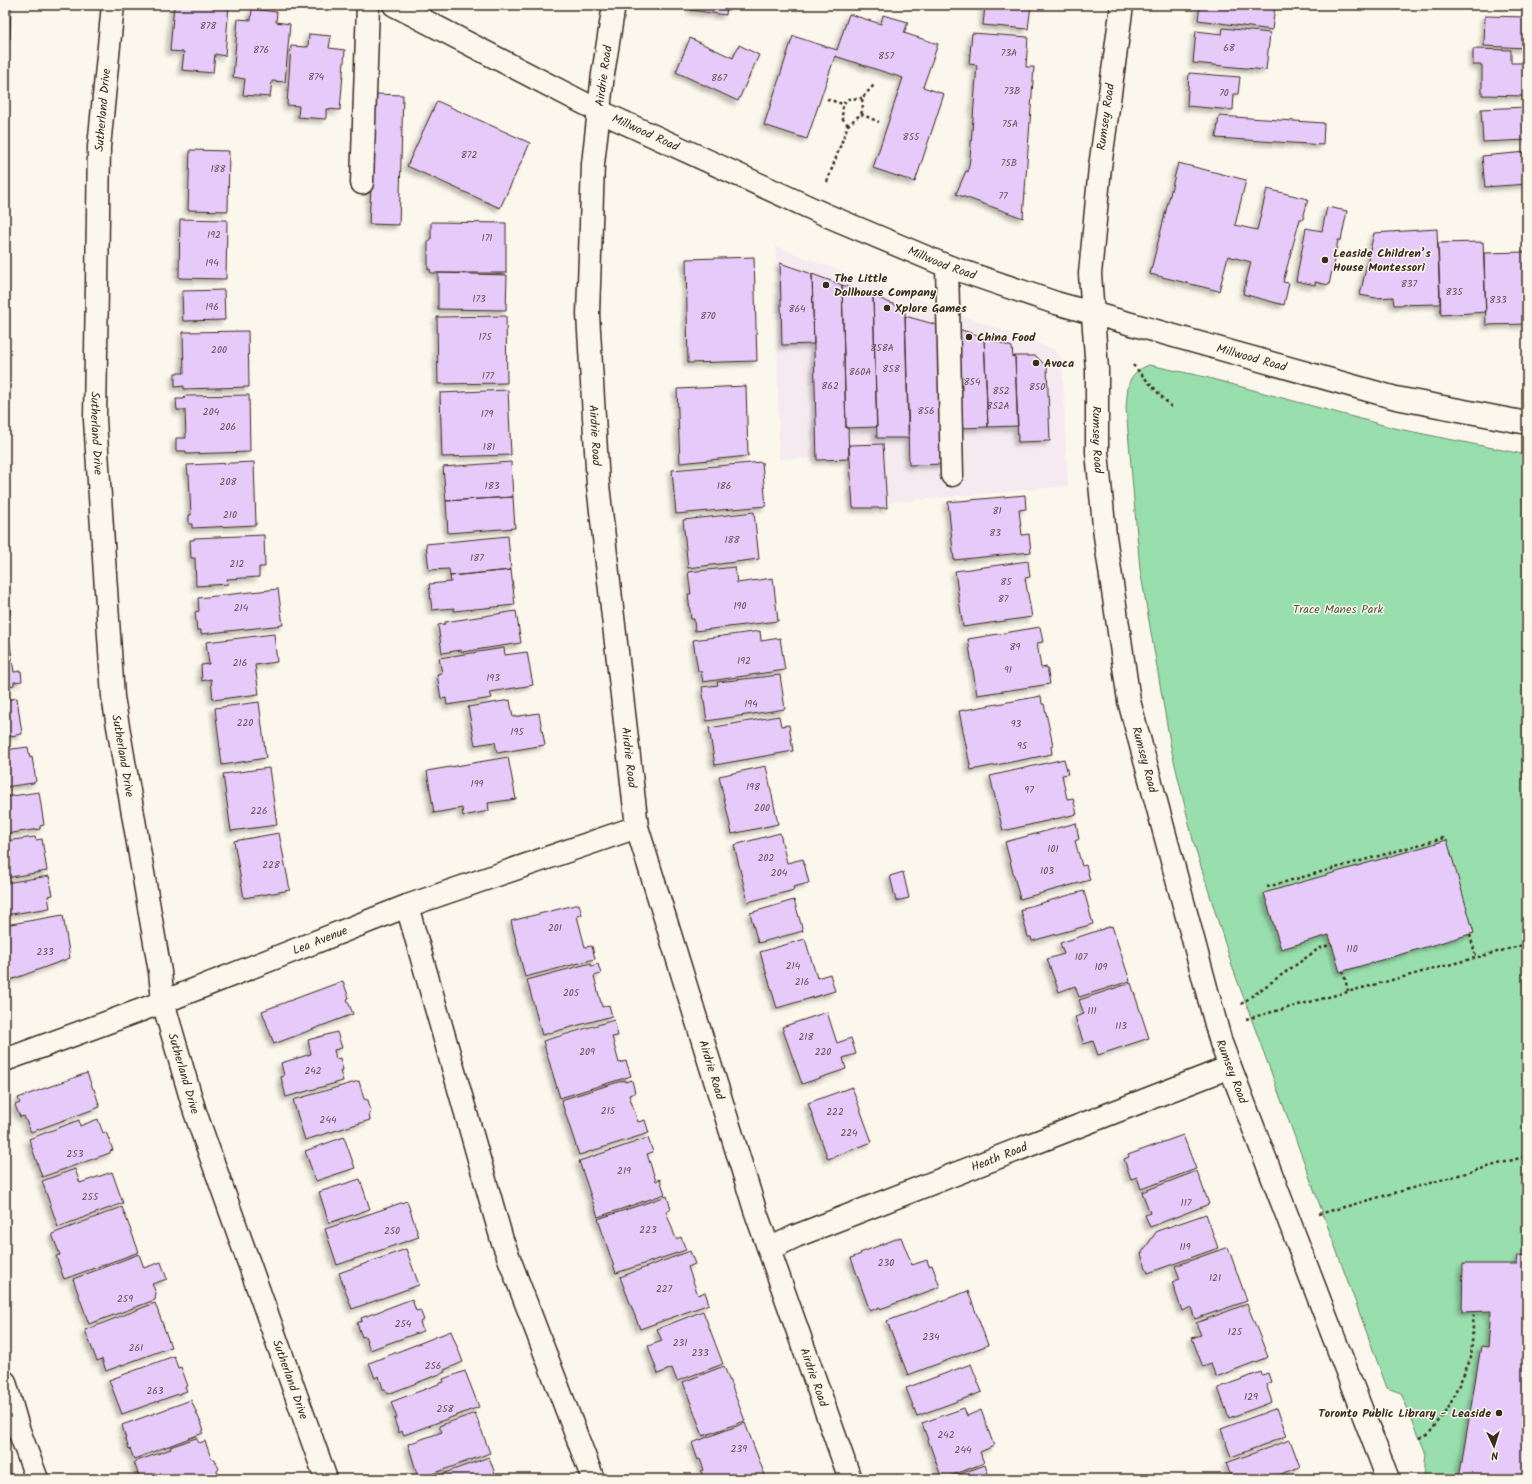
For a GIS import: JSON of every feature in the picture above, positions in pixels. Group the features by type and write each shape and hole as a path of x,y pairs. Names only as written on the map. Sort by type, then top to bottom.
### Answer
{"street":[{"name":"Sutherland Drive","path":"113,5 99,147 96,420 113,697 160,972 163,1002 195,1112 326,1479"},
{"path":"362,183 368,5"},
{"name":"Millwood Road","path":"394,5 599,110 826,215 947,266 1056,303 1396,398 1527,423"},
{"name":"Airdrie Road","path":"614,5 592,164 588,314 598,485 637,826 755,1210 850,1479"},
{"name":"Rumsey Road","path":"1122,5 1100,167 1090,257 1092,312 1097,370 1098,460 1106,536 1129,701 1219,1035 1388,1479"},
{"path":"947,266 952,475"},
{"name":"Lea Avenue","path":"5,1060 163,1002 407,906 637,826"},
{"path":"407,906 502,1240 593,1479"},
{"name":"Heath Road","path":"769,1249 796,1236 1230,1067"},
{"path":"5,1382 18,1428 37,1479"}],"path":[{"path":"848,124 842,118 843,104 848,99 862,98 874,85"},
{"path":"827,182 848,124 861,114 863,109 862,98"},
{"path":"827,99 843,104"},
{"path":"861,114 879,122"},
{"path":"1134,365 1173,409"},
{"path":"1267,887 1443,838 1444,841"},
{"path":"1470,935 1476,957"},
{"path":"1241,1004 1318,949 1332,944"},
{"path":"1246,1019 1527,944"},
{"path":"1343,971 1348,991"},
{"path":"1319,1214 1527,1156"},
{"path":"1420,1438 1428,1435 1449,1407 1471,1358 1474,1311"}],"shaded area":[{"path":"776,247 1054,349 1062,360 1068,486 850,506 847,457 779,459"}],"green space":[{"name":"Trace Manes Park","path":"1149,365 1201,376 1394,428 1527,455 1527,1479 1423,1479 1425,1451 1401,1393 1387,1388 1232,966 1194,844 1171,748 1140,569 1126,408 1128,387 1132,377 1136,372"}],"building":[{"path":"174,5 229,5 225,56 215,54 213,73 182,70 184,52 170,51"},
{"path":"692,5 727,5 726,15 691,10"},
{"path":"980,5 1031,5 1028,29 983,25 985,6"},
{"path":"1200,5 1275,6 1272,30 1198,20"},
{"path":"5,6 11,7 10,39 5,39"},
{"path":"252,9 277,12 276,22 290,24 285,82 272,81 270,97 243,95 245,79 233,77 238,19 251,20"},
{"path":"849,14 881,24 883,15 908,22 904,33 938,44 923,87 944,94 915,182 873,168 903,78 835,56 807,139 764,125 793,36 837,50"},
{"path":"1485,16 1527,17 1527,48 1484,46"},
{"path":"1223,28 1270,33 1266,70 1193,63 1196,31 1222,34"},
{"path":"972,33 1028,37 1026,67 1034,67 1023,218 956,194 966,171 968,172 970,158 977,65 969,64"},
{"path":"309,34 331,36 329,48 345,50 340,110 326,109 326,119 298,117 299,106 287,105 291,46 308,47"},
{"path":"690,38 733,58 739,45 759,55 738,101 676,72"},
{"path":"1473,49 1511,50 1511,63 1527,63 1527,96 1482,95 1482,65 1473,65"},
{"path":"1189,73 1240,77 1238,94 1234,94 1233,110 1187,106"},
{"path":"376,94 403,95 399,225 369,224"},
{"path":"437,101 530,143 500,208 407,166"},
{"path":"1527,107 1527,140 1483,142 1481,109"},
{"path":"1219,116 1324,123 1323,145 1216,138"},
{"path":"190,150 229,151 228,211 188,210"},
{"path":"1527,152 1527,184 1485,187 1482,156"},
{"path":"1178,163 1246,180 1235,225 1257,230 1267,189 1308,199 1303,219 1300,219 1283,282 1289,283 1284,305 1243,294 1251,262 1228,256 1219,291 1150,274"},
{"path":"1327,207 1347,211 1341,240 1338,240 1329,285 1315,282 1315,285 1296,281 1306,228 1322,231"},
{"path":"180,219 227,220 226,279 179,278"},
{"path":"431,222 506,223 506,273 431,273 430,269 428,270 428,241 431,241"},
{"path":"1437,229 1440,304 1394,305 1393,297 1376,298 1360,295 1374,233"},
{"path":"1483,242 1486,312 1441,315 1438,243"},
{"path":"1527,252 1527,324 1486,325 1484,253"},
{"path":"754,257 757,361 688,363 686,259"},
{"path":"780,263 812,274 814,344 782,345"},
{"path":"438,273 507,275 506,310 438,309"},
{"path":"812,274 842,285 846,428 848,428 849,459 817,460"},
{"path":"842,285 873,296 877,427 846,428"},
{"path":"224,290 225,320 183,321 182,291"},
{"path":"873,296 903,308 905,312 909,438 877,438"},
{"path":"506,316 507,383 438,384 437,317"},
{"path":"905,316 941,326 945,464 909,465"},
{"path":"955,328 984,337 988,427 959,428"},
{"path":"248,331 249,387 184,389 184,386 175,387 175,373 184,373 183,332"},
{"path":"984,337 1012,347 1013,357 1015,356 1018,426 988,427"},
{"path":"1015,356 1036,356 1047,367 1050,441 1018,442"},
{"path":"746,386 748,456 680,463 677,389"},
{"path":"508,390 511,455 442,457 440,393"},
{"path":"249,395 250,452 186,454 186,451 176,451 176,438 186,438 185,410 177,410 176,399 184,399 185,396"},
{"path":"883,444 887,508 853,508 849,445"},
{"path":"254,462 256,525 192,528 192,524 189,524 189,515 191,515 187,465"},
{"path":"511,462 513,497 446,501 443,467"},
{"path":"762,462 766,506 676,514 672,470"},
{"path":"1025,495 1026,509 1019,510 1022,535 1029,534 1031,552 954,560 948,502"},
{"path":"513,497 515,528 448,533 446,501"},
{"path":"754,512 759,559 688,568 683,520"},
{"path":"264,535 265,567 259,567 259,577 227,579 228,584 196,586 195,558 191,558 190,540 194,540 194,538"},
{"path":"508,536 511,570 450,576 449,569 429,570 426,544"},
{"path":"1028,561 1030,577 1025,578 1032,617 963,627 955,571"},
{"path":"735,567 737,583 773,578 778,621 695,631 694,619 691,619 688,594 691,594 688,572"},
{"path":"511,570 515,605 454,611 454,608 432,610 429,584 451,582 450,576"},
{"path":"5,587 6,604 10,604 10,615 6,615 7,618 5,618"},
{"path":"278,589 283,625 201,634 201,630 197,630 195,612 199,611 198,598"},
{"path":"516,611 521,643 462,652 461,650 442,653 438,625 445,624 445,622"},
{"path":"7,624 14,672 21,671 22,681 14,682 14,685 5,687 5,625"},
{"path":"1040,627 1043,642 1037,643 1041,668 1047,667 1050,684 977,695 968,639"},
{"path":"760,631 761,641 780,638 785,670 703,682 701,671 698,671 693,640"},
{"path":"274,634 277,662 255,665 259,694 213,700 211,679 202,681 201,665 209,664 206,642"},
{"path":"504,648 505,655 527,652 533,685 490,692 492,698 447,705 446,698 441,699 437,674 442,673 439,658"},
{"path":"780,675 785,709 707,721 702,687 718,685 717,682"},
{"path":"1041,696 1053,745 1051,746 1052,754 971,770 959,711"},
{"path":"17,698 22,734 5,737 5,700"},
{"path":"510,700 513,717 539,713 545,745 497,753 495,742 475,745 468,707"},
{"path":"259,702 266,758 222,765 215,708"},
{"path":"779,716 781,726 789,725 793,751 715,765 709,728"},
{"path":"28,747 30,758 32,757 36,781 33,783 5,787 5,750"},
{"path":"508,757 516,799 488,803 489,811 463,816 462,808 434,813 427,771"},
{"path":"1064,759 1068,774 1062,775 1067,799 1073,798 1077,814 1003,831 990,776"},
{"path":"766,766 778,824 732,834 719,776"},
{"path":"269,768 277,825 231,831 223,774"},
{"path":"39,792 44,825 40,826 40,829 5,834 5,797"},
{"path":"1076,823 1079,839 1075,841 1082,866 1086,865 1090,880 1020,899 1005,842"},
{"path":"279,833 290,890 244,898 234,841"},
{"path":"780,833 787,863 803,859 809,883 793,887 794,890 748,902 734,845"},
{"path":"35,837 36,840 42,839 47,871 5,878 5,841"},
{"path":"1447,840 1474,933 1340,972 1329,935 1281,949 1264,893"},
{"path":"903,872 909,898 896,901 890,876"},
{"path":"49,876 53,895 48,896 50,908 5,915 5,883"},
{"path":"1084,891 1093,924 1032,941 1031,937 1028,937 1021,910 1024,910 1023,908"},
{"path":"794,900 803,931 758,943 750,913"},
{"path":"579,904 582,915 577,916 585,947 592,946 595,959 525,977 511,921"},
{"path":"63,915 70,958 5,982 5,925"},
{"path":"1112,926 1130,981 1079,997 1075,986 1059,992 1047,959 1064,954 1060,943"},
{"path":"805,939 817,978 830,974 835,991 777,1008 760,952"},
{"path":"591,963 591,966 598,964 601,974 594,976 602,1007 609,1005 612,1016 542,1035 527,980"},
{"path":"343,981 349,998 347,999 353,1014 274,1044 262,1011"},
{"path":"1131,983 1149,1038 1098,1055 1093,1041 1084,1044 1075,1017 1084,1014 1079,1000"},
{"path":"827,1012 837,1043 851,1038 856,1054 843,1058 846,1069 802,1084 782,1027"},
{"path":"614,1020 618,1036 612,1037 619,1063 626,1061 631,1076 560,1098 543,1041"},
{"path":"337,1032 342,1048 334,1050 336,1059 340,1058 343,1070 340,1071 343,1081 286,1097 281,1077 284,1076 281,1063 311,1054 308,1040"},
{"path":"87,1073 100,1107 31,1132 24,1116 20,1117 15,1105 20,1103 18,1098"},
{"path":"625,1080 625,1082 632,1080 635,1093 629,1095 638,1122 645,1120 649,1133 579,1155 561,1100"},
{"path":"359,1081 364,1099 368,1100 371,1111 369,1114 370,1120 305,1140 293,1100"},
{"path":"852,1087 872,1142 828,1159 808,1103"},
{"path":"98,1119 103,1133 106,1132 113,1150 110,1151 110,1153 42,1177 29,1139 79,1120 80,1126"},
{"path":"1183,1135 1196,1169 1141,1189 1137,1177 1131,1179 1124,1159 1129,1157 1128,1155"},
{"path":"344,1137 355,1168 316,1181 305,1151"},
{"path":"648,1138 653,1152 647,1154 656,1181 660,1179 665,1194 598,1217 579,1161"},
{"path":"75,1169 80,1183 112,1172 123,1203 58,1227 42,1181"},
{"path":"1197,1171 1209,1204 1150,1227 1145,1215 1150,1213 1142,1192"},
{"path":"360,1179 370,1209 329,1223 319,1192"},
{"path":"667,1196 671,1209 666,1211 676,1239 681,1237 686,1250 616,1273 598,1219"},
{"path":"407,1201 419,1237 337,1265 325,1229"},
{"path":"122,1207 139,1252 64,1279 56,1256 60,1255 52,1234"},
{"path":"1206,1214 1218,1248 1148,1273 1141,1254 1157,1231"},
{"path":"901,1237 912,1265 927,1260 929,1266 932,1265 940,1287 880,1309 880,1307 870,1311 851,1258"},
{"path":"1228,1247 1247,1301 1195,1319 1191,1307 1182,1311 1172,1282 1180,1279 1175,1266"},
{"path":"406,1249 419,1285 352,1309 339,1273"},
{"path":"690,1251 695,1264 688,1267 698,1295 705,1292 709,1304 640,1329 620,1277"},
{"path":"139,1254 144,1268 161,1262 167,1279 152,1284 156,1293 155,1300 89,1324 73,1279"},
{"name":"Toronto Public Library - Leaside","path":"1518,1255 1527,1256 1527,1479 1459,1479 1481,1346 1488,1347 1491,1311 1462,1312 1463,1264 1517,1264"},
{"path":"968,1291 988,1345 908,1375 887,1321"},
{"path":"412,1299 416,1311 420,1310 424,1320 420,1322 423,1331 370,1350 365,1336 362,1337 357,1323 362,1321 361,1318"},
{"path":"155,1303 171,1347 106,1371 102,1359 97,1361 85,1330"},
{"path":"1247,1304 1268,1357 1216,1377 1211,1364 1203,1367 1192,1338 1201,1335 1196,1323"},
{"path":"703,1311 723,1364 677,1381 672,1368 658,1374 648,1346 662,1341 657,1329"},
{"path":"451,1331 463,1362 444,1370 445,1372 388,1394 385,1389 383,1389 379,1376 375,1378 369,1363"},
{"path":"174,1356 178,1368 181,1367 188,1386 185,1387 187,1391 122,1414 109,1380"},
{"path":"971,1364 982,1392 917,1416 906,1388"},
{"path":"724,1366 745,1421 703,1436 683,1382"},
{"path":"465,1371 479,1407 404,1435 402,1431 399,1433 394,1419 397,1418 391,1402 444,1382 443,1379"},
{"path":"1261,1372 1262,1375 1268,1373 1271,1382 1266,1384 1272,1402 1229,1418 1218,1388"},
{"path":"191,1400 204,1430 202,1431 203,1433 134,1459 130,1449 129,1450 122,1425"},
{"path":"964,1408 967,1416 981,1410 994,1446 980,1452 984,1463 942,1479 922,1423"},
{"path":"1277,1408 1287,1436 1231,1457 1221,1429"},
{"path":"475,1413 490,1453 421,1478 418,1477 408,1444 442,1432 439,1426"},
{"path":"745,1423 766,1478 704,1479 701,1471 704,1470 700,1459 698,1460 692,1443"},
{"path":"196,1438 199,1443 205,1441 211,1458 215,1460 219,1469 217,1471 218,1476 209,1479 140,1479 134,1462 171,1449 170,1447"},
{"path":"1290,1440 1300,1467 1266,1479 1232,1479 1226,1463"},
{"path":"489,1457 497,1479 428,1479"},
{"path":"985,1465 990,1479 946,1479"}],"place":[{"name":"Leaside Children’s House Montessori","path":"1325,260"},
{"name":"The Little Dollhouse Company","path":"826,285"},
{"name":"Xplore Games","path":"887,308"},
{"name":"China Food","path":"969,337"},
{"name":"Avoca","path":"1036,363"},
{"name":"Toronto Public Library - Leaside","path":"1499,1413"}]}
